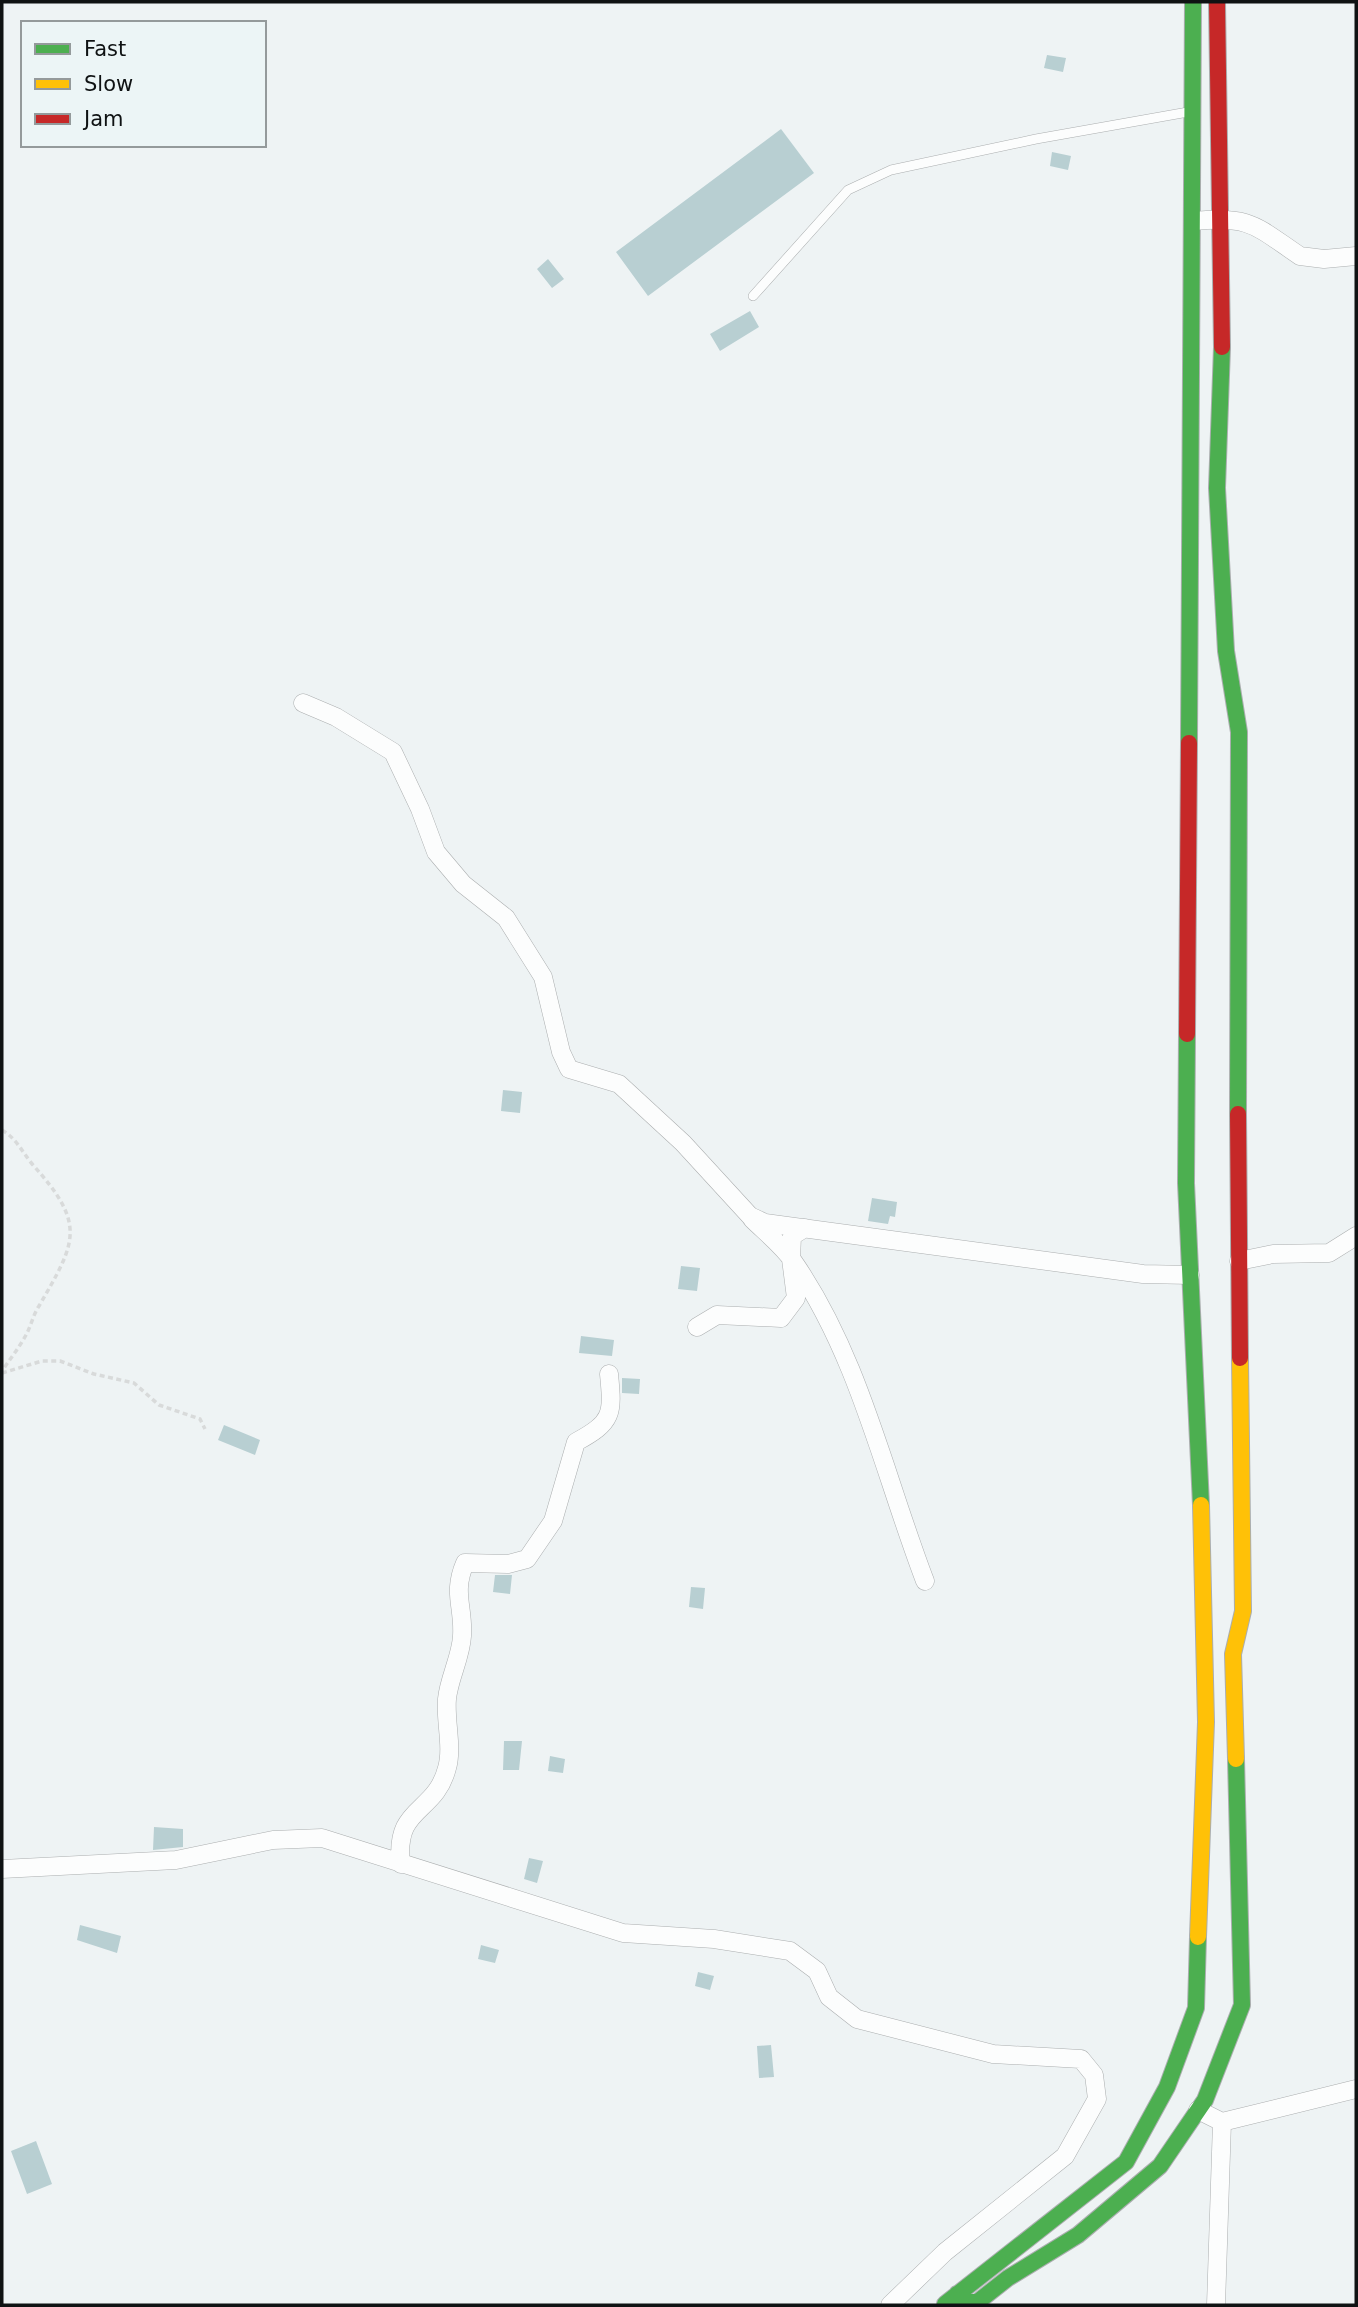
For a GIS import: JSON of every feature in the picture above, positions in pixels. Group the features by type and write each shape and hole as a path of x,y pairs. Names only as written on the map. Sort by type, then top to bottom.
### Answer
{"street":[{"path":"944,2305 1126,2162 1167,2087 1196,2008 1206,1722 1202,1530 1186,1183 1194,221 1193,2"},
{"path":"957,2294 975,2304 1008,2278 1078,2235 1160,2166 1198,2110 1242,2005 1233,1654 1243,1599 1239,1261 1239,732 1227,651 1217,488 1222,367 1217,2"},
{"path":"1194,221 1244,220 1300,256 1324,259 1356,256"},
{"path":"303,703 336,717 393,752 420,809 436,852 463,884 506,918 543,977 561,1052 569,1069 620,1084 683,1143 791,1259 821,1306 863,1401 925,1581"},
{"path":"750,1216 765,1223 1143,1274 1190,1275"},
{"path":"697,1327 717,1315 780,1318 796,1298 791,1259 792,1236 805,1228"},
{"path":"1239,1261 1273,1254 1329,1253 1356,1236"},
{"path":"401,1864 398,1840 407,1821 440,1790 448,1766 447,1701 463,1638 457,1581 465,1563 508,1563 527,1559 553,1521 576,1442 600,1429 612,1408 609,1374"},
{"path":"2,1869 176,1860 273,1840 322,1838 623,1933 714,1940 790,1951 817,1971 829,1997 857,2019 993,2054 1081,2059 1094,2075 1097,2099 1065,2156 945,2252 890,2305"},
{"path":"1198,2110 1222,2122 1356,2089"},
{"path":"1216,2305 1222,2122"}],"lane":[{"path":"753,296 848,190 891,170 1036,139 1194,111"}],"path":[{"path":"2,1130 15,1138 60,1195 67,1215 70,1244 68,1256 37,1309 25,1336 2,1372"},
{"path":"2,1372 42,1361 60,1361 94,1374 134,1383 159,1405 200,1419 205,1429"}],"building":[{"path":"1047,55 1066,58 1063,72 1044,68"},
{"path":"781,129 814,173 648,296 616,252"},
{"path":"1052,152 1071,156 1068,170 1050,166"},
{"path":"548,259 564,279 552,288 537,269"},
{"path":"750,311 759,327 720,351 710,334"},
{"path":"503,1090 522,1092 520,1113 501,1111"},
{"path":"872,1198 897,1202 895,1217 890,1216 888,1224 868,1221"},
{"path":"681,1266 700,1268 697,1291 678,1289"},
{"path":"581,1336 614,1340 612,1356 579,1353"},
{"path":"622,1378 640,1379 639,1394 622,1393"},
{"path":"224,1425 260,1440 255,1455 218,1440"},
{"path":"495,1575 512,1575 510,1594 493,1592"},
{"path":"691,1587 705,1588 703,1609 689,1607"},
{"path":"504,1741 522,1741 519,1770 503,1770"},
{"path":"550,1756 565,1759 563,1773 548,1771"},
{"path":"154,1827 183,1829 183,1847 153,1850"},
{"path":"529,1858 543,1861 537,1883 524,1879"},
{"path":"80,1925 121,1936 117,1953 77,1940"},
{"path":"481,1945 499,1950 495,1963 478,1959"},
{"path":"698,1972 714,1976 710,1990 695,1986"},
{"path":"771,2045 774,2077 759,2078 757,2046"},
{"path":"36,2141 52,2184 27,2194 11,2151"}],"traffic: fast":[{"path":"1189,743 1193,2"},
{"path":"1222,347 1217,488 1226,651 1239,732 1238,1114"},
{"path":"1187,1034 1186,1183 1201,1505"},
{"path":"957,2294 975,2304 1008,2278 1078,2235 1160,2166 1205,2100 1242,2005 1236,1759"},
{"path":"945,2304 1126,2162 1167,2087 1196,2008 1198,1937"}],"traffic: slow":[{"path":"1236,1759 1233,1654 1243,1611 1240,1358"},
{"path":"1198,1937 1206,1722 1201,1505"}],"traffic: jam":[{"path":"1217,2 1222,347"},
{"path":"1187,1034 1189,743"},
{"path":"1238,1114 1240,1358"}]}
